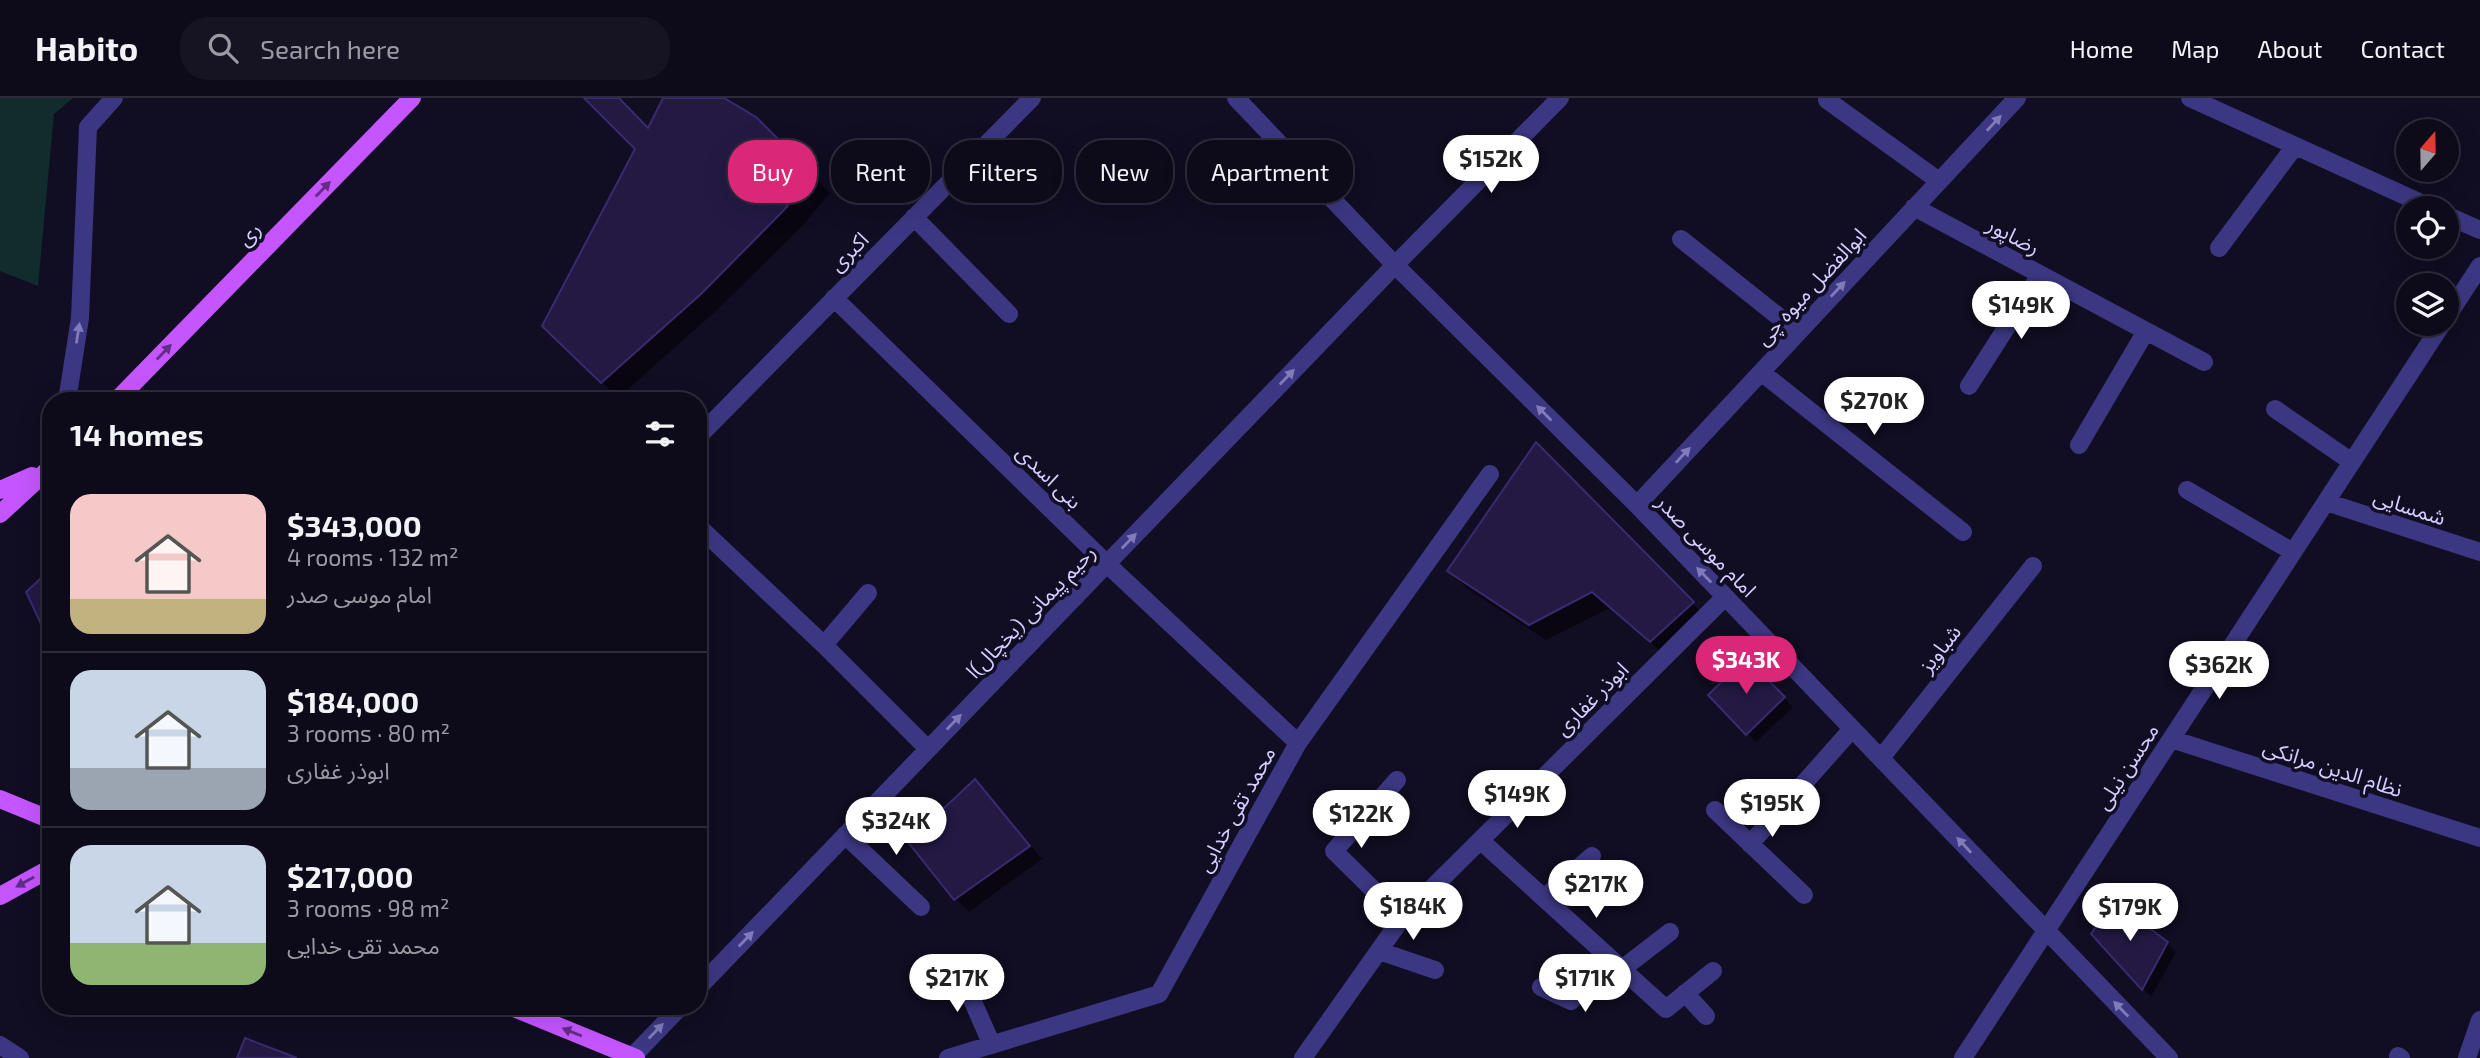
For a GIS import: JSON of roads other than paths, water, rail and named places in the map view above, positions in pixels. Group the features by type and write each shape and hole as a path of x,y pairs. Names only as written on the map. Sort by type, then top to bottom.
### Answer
{"main road":[{"name":"ری","path":"125,392 412,98"},
{"path":"0,490 42,471"},
{"path":"0,514 42,474"},
{"path":"0,799 42,816"},
{"path":"0,896 42,873"},
{"path":"531,1015 634,1057"}],"street":[{"path":"68,392 80,318 88,127 114,98"},
{"name":"اکبری","path":"707,428 1032,98"},
{"name":"امام موسی صدر","path":"1236,98 1395,265 1637,505 2169,1058"},
{"name":"رحیم پیمانی (یخچال)ا","path":"707,979 1395,265 1560,98"},
{"name":"ابوالفضل میوه چی","path":"1637,505 2017,98"},
{"path":"2190,98 2405,196"},
{"path":"1827,100 1938,181"},
{"path":"2219,248 2295,146"},
{"name":"رضاپور","path":"1914,207 2204,362"},
{"path":"914,217 1009,314"},
{"path":"2459,221 2480,230"},
{"path":"1681,239 1798,332"},
{"path":"2459,298 2480,266"},
{"path":"1969,386 2040,275"},
{"name":"بنی اسدی","path":"834,298 1107,564 1298,743"},
{"path":"2079,445 2146,331"},
{"name":"محسن نیلی","path":"1962,1058 2434,336"},
{"path":"1760,372 1963,532"},
{"path":"2276,409 2352,462"},
{"name":"محمد تقی خدایی","path":"948,1058 1160,994 1298,743 1490,474"},
{"path":"2187,490 2293,552"},
{"name":"شمسایی","path":"2326,502 2480,552"},
{"path":"707,534 824,645 928,749"},
{"name":"شباویز","path":"1881,758 2032,566"},
{"path":"824,645 868,593"},
{"name":"ابوذر غفاری","path":"1303,1058 1402,918 1725,597"},
{"path":"1749,844 1852,729"},
{"name":"نظام الدین مرانکی","path":"2171,739 2480,838"},
{"path":"1397,780 1334,851 1402,918"},
{"path":"1715,810 1804,895"},
{"path":"845,835 921,907"},
{"path":"1480,840 1666,1009 1713,971"},
{"path":"1544,898 1592,856"},
{"path":"1541,987 1571,1001 1617,964 1670,932"},
{"path":"1379,951 1434,970"},
{"path":"958,968 992,1045"},
{"path":"1685,993 1706,1016"},
{"path":"634,1057 673,1015"},
{"path":"2467,1058 2480,1020"},
{"path":"0,1045 20,1058"}]}
